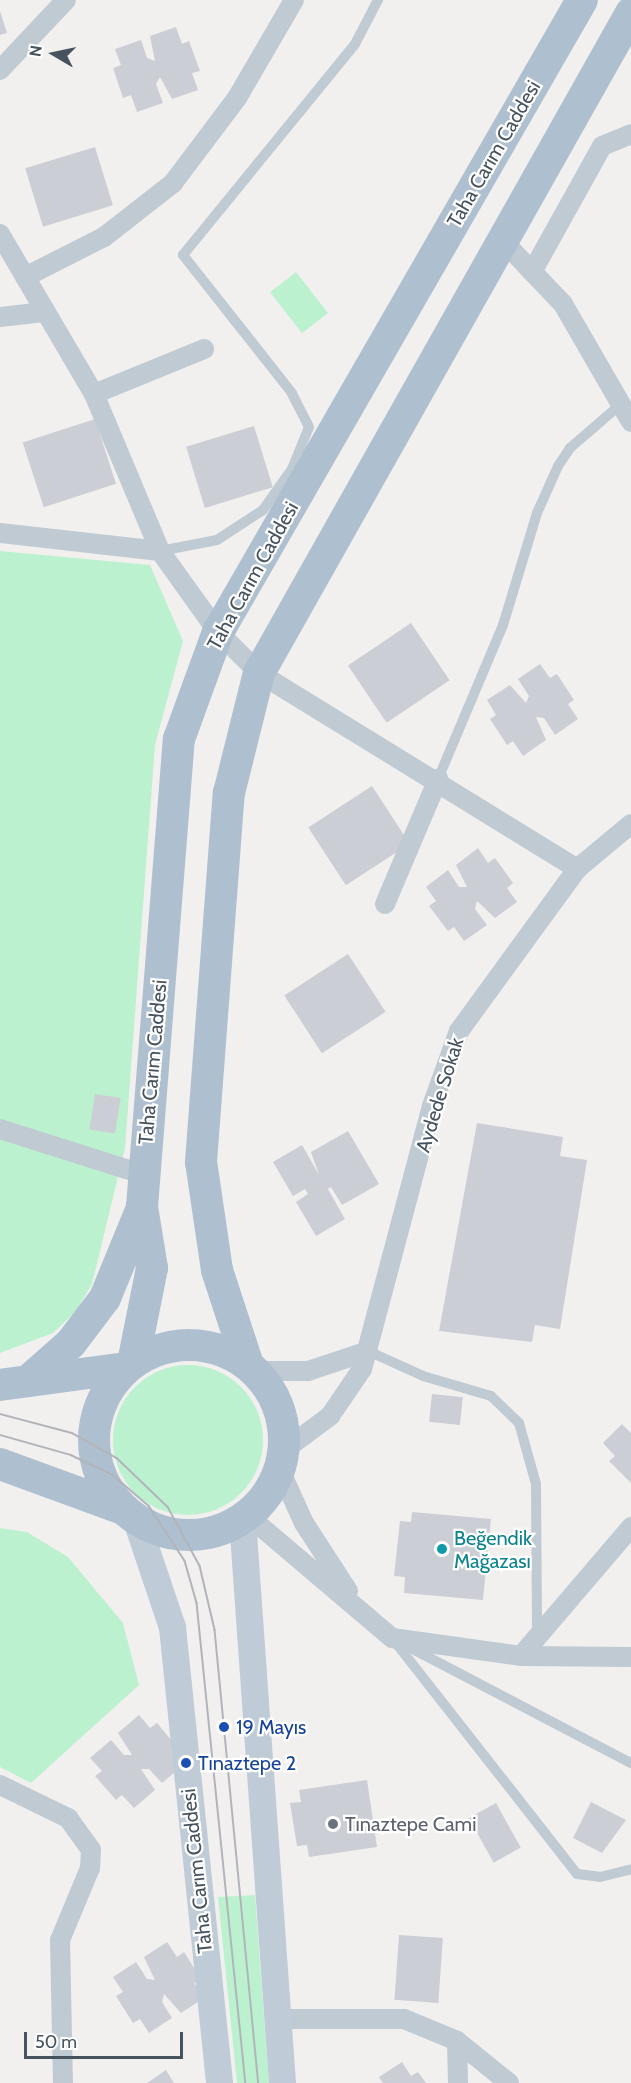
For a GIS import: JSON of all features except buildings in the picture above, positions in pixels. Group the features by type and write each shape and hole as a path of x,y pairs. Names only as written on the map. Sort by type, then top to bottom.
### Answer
{"main road":[{"name":"Taha Carım Caddesi","path":"130,1365 152,1268 142,1207 179,739 218,633 582,0"},
{"path":"0,1464 186,1536 221,1530 244,1517 281,1460 278,1407 251,1368 217,1270 201,1162 229,793 259,673 631,14"},
{"path":"14,1383 70,1344 105,1299 142,1207"},
{"path":"130,1515 102,1481 94,1432 104,1395 130,1365 156,1350 191,1344 225,1351 251,1368"},
{"path":"14,1383 130,1365"},
{"name":"Taha Carım Caddesi","path":"130,1515 172,1627 219,2083"},
{"path":"244,1517 275,2019 282,2083"}],"street":[{"path":"0,70 66,0"},
{"path":"24,277 104,237 173,183 237,98 294,0"},
{"path":"532,272 602,146 631,134"},
{"path":"0,234 94,394 160,551 218,633 259,673 368,743 438,779 577,869"},
{"path":"503,241 563,304 631,422"},
{"path":"0,317 44,312"},
{"path":"94,394 204,349"},
{"path":"0,533 160,551"},
{"path":"385,904 438,779"},
{"name":"Aydede Sokak","path":"281,1460 342,1402 368,1351 432,1106 459,1031 577,869 631,824"},
{"path":"0,1129 144,1175"},
{"path":"251,1368 308,1371 368,1351"},
{"path":"281,1460 319,1550 392,1638"},
{"path":"244,1517 392,1638 520,1656 631,1658"},
{"path":"520,1656 631,1527"},
{"path":"3,1789 68,1818 91,1850 90,1868 60,1940 63,2083"},
{"path":"275,2019 404,2019 457,2041 509,2083"},
{"path":"457,2041 458,2083"}],"lane":[{"path":"160,551 217,540 263,510 292,469 309,427 292,393 183,255 355,44 378,0"},
{"path":"438,779 503,625 537,513 558,466 570,448 621,404"},
{"path":"368,1351 423,1376 491,1396 519,1423 536,1484 537,1635"},
{"path":"392,1638 631,1762"},
{"path":"392,1638 577,1874 600,1877 631,1869"}],"green space":[{"path":"296,272 328,313 302,333 270,292"},
{"path":"0,551 150,565 183,641 155,745 125,1148 92,1284 76,1311 53,1333 0,1353"},
{"path":"188,1365 203,1366 217,1371 241,1387 257,1411 262,1425 262,1455 257,1469 241,1493 217,1509 203,1514 188,1515 173,1514 159,1509 135,1493 119,1469 114,1455 113,1440 114,1425 119,1411 135,1387 159,1371 173,1366"},
{"path":"0,1528 27,1532 68,1557 123,1623 139,1685 31,1783 0,1767"},
{"path":"255,1895 269,2083 237,2083 218,1897"}],"tram line":[{"path":"0,1414 72,1433 117,1458 168,1507 200,1566 215,1630 259,2083"},
{"path":"0,1435 71,1455 113,1475 149,1506 185,1561 197,1603 246,2083"}],"place":[{"name":"Beğendik Mağazası","path":"442,1549"},
{"name":"19 Mayıs","path":"224,1727"},
{"name":"Tınaztepe 2","path":"186,1763"},
{"name":"Tınaztepe Cami","path":"333,1824"}]}
